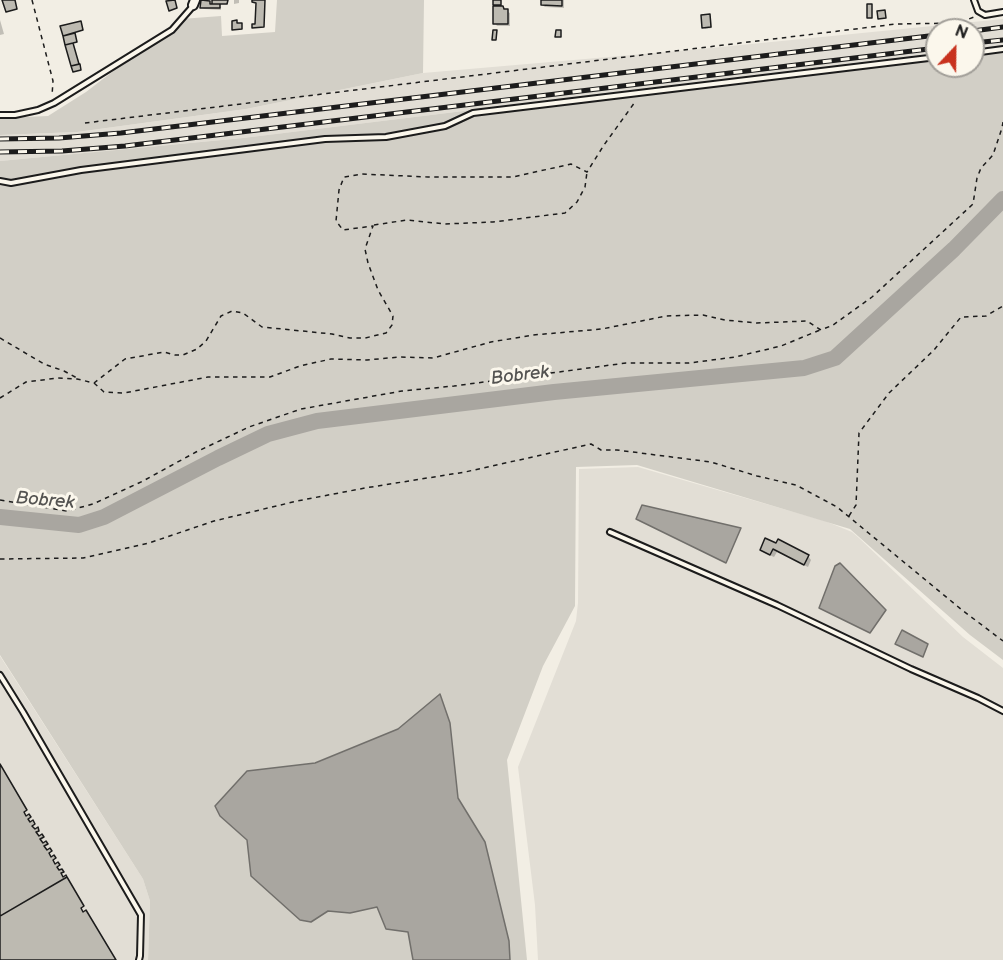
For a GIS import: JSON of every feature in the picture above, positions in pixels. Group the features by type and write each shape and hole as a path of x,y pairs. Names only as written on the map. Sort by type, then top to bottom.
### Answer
{"lane":[{"path":"974,0 978,11 985,15 1003,12"},
{"path":"0,114 15,115 38,110 54,103 172,30 194,3"},
{"path":"985,51 1003,49"},
{"path":"0,181 11,183 81,170 325,139 386,136 445,126 472,113 925,58"},
{"path":"610,532 777,605 1003,711"},
{"path":"0,675 141,915 139,960"}],"path":[{"path":"32,0 53,81 51,94 54,103"},
{"path":"85,123 896,24 959,23 973,18 978,11"},
{"path":"587,172 571,164 513,177 362,174 344,177 339,190 336,221 343,230 407,220 445,224 493,222 565,213 577,202 585,187 587,172 632,107 635,102 635,93"},
{"path":"0,500 67,511 93,504 249,427 301,409 402,391 626,363 689,363 735,357 781,346 833,325 872,297 973,204 977,178 981,168 993,155 1003,122"},
{"path":"94,383 125,359 164,352 183,355 197,349 207,341 221,316 232,311 243,313 262,327 350,338 365,338 386,333 392,326 393,316 378,290 365,249 373,226"},
{"path":"849,517 856,505 859,433 889,393 934,350 961,317 986,316 1003,306"},
{"path":"0,398 26,382 58,378 94,383 104,392 124,393 208,377 270,377 300,366 331,359 433,358 491,342 602,328 666,316 703,315 757,323 807,321 821,330"},
{"path":"0,338 44,364 64,371 77,379"},
{"path":"0,559 83,558 149,543 214,520 297,501 465,472 591,444 601,450 711,462 796,485 837,507 1003,641"}],"shaded area":[{"path":"277,0 424,0 423,73 246,109 77,132 0,135 0,118 48,116 86,92 181,19 221,16 222,36 275,32"},
{"path":"1003,19 1003,45 985,47 985,21"},
{"path":"925,27 925,54 243,138 0,161 0,135 77,132 246,109 423,73"},
{"path":"1003,45 1003,660 970,635 850,529 637,465 576,467 575,606 543,666 507,760 527,960 510,960 509,941 485,842 458,798 450,723 440,695 398,729 314,763 247,771 220,816 247,840 251,876 311,922 328,911 350,913 377,907 408,932 413,960 148,960 150,901 143,879 0,655 0,161 243,138 925,54 925,78 985,78 985,47"},
{"path":"638,467 825,521 852,532 963,637 1003,668 1003,960 538,960 535,905 518,767 576,621 579,469"},
{"path":"642,505 741,528 726,563 636,519"},
{"path":"840,563 886,610 870,633 819,608 835,566"},
{"path":"902,630 928,644 923,657 895,644"},
{"path":"0,656 143,879 150,901 148,960 0,960"},
{"path":"440,694 450,723 458,798 485,842 509,941 510,960 413,960 408,932 386,929 377,907 350,913 328,911 311,922 300,920 251,876 247,840 220,816 215,806 247,771 315,763 398,729"}],"building":[{"path":"2,0 15,0 17,9 6,12"},
{"path":"175,0 177,8 169,11 166,1"},
{"path":"201,0 210,1 210,4 220,4 220,8 200,8"},
{"path":"212,0 228,0 227,4 212,4"},
{"path":"252,0 265,0 264,27 252,28 252,24 255,24 256,3"},
{"path":"493,0 501,0 501,5 493,5"},
{"path":"541,0 562,0 562,6 541,5"},
{"path":"867,4 872,4 872,18 867,18"},
{"path":"493,6 503,6 504,9 508,9 508,24 493,24"},
{"path":"885,10 886,18 878,19 877,11"},
{"path":"710,14 711,27 702,28 701,15"},
{"path":"237,20 237,23 242,23 242,29 232,30 232,21"},
{"path":"81,21 83,30 63,36 60,26"},
{"path":"493,30 497,30 496,40 492,40"},
{"path":"556,30 561,30 561,37 555,37"},
{"path":"75,33 77,42 65,45 63,36"},
{"path":"73,43 79,64 71,66 65,45"},
{"path":"80,64 81,70 73,72 71,66"},
{"path":"765,538 776,543 778,539 809,555 804,565 773,549 770,555 760,550"},
{"path":"0,764 27,810 24,812 26,816 29,814 31,817 28,819 30,822 33,820 35,824 32,826 35,829 38,827 39,831 36,832 39,836 42,834 44,837 40,839 43,843 46,841 48,844 44,846 47,850 50,848 51,857 54,855 56,858 53,860 55,864 58,862 60,865 57,867 64,872 61,873 63,877 66,875 67,877 0,916"},
{"path":"67,877 84,906 81,908 83,912 86,910 116,960 0,960 0,916"}],"waterway":[{"name":"Bobrek","path":"0,517 79,525 104,517 268,434 317,421 554,392 804,368 835,358 954,249 1003,199"}],"railway":[{"path":"985,29 1003,27"},
{"path":"0,139 59,138 121,133 925,36"},
{"path":"985,42 1003,40"},
{"path":"0,152 62,151 125,146 925,49"}]}
